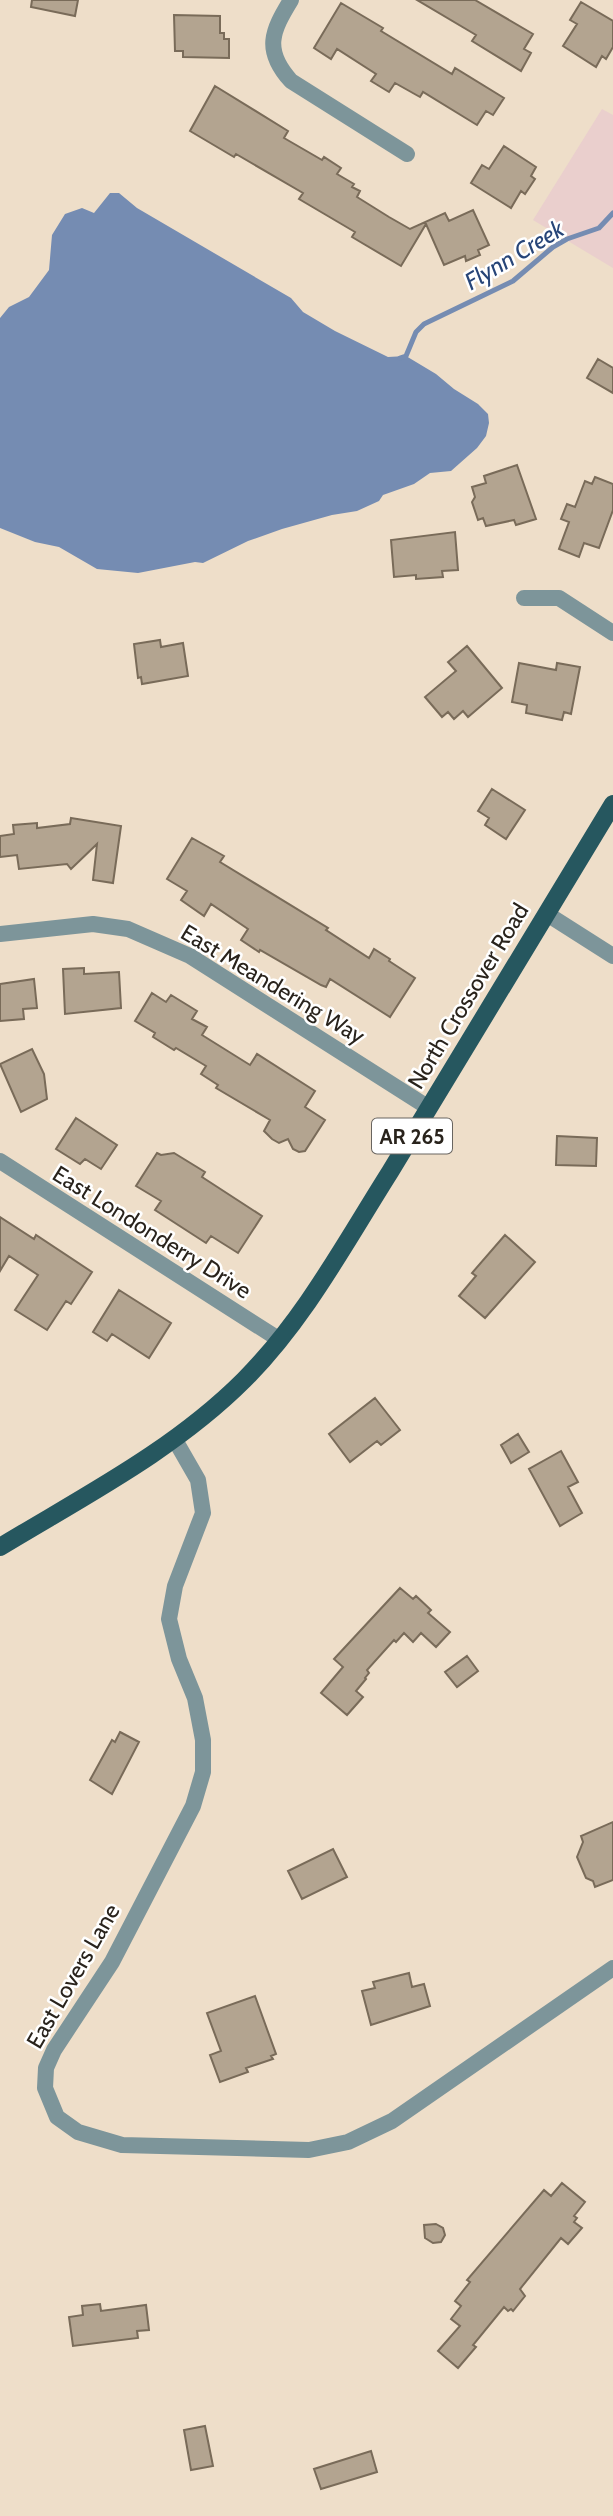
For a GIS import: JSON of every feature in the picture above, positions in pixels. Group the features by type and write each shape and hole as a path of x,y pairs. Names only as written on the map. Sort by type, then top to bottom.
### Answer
{"main road":[{"name":"North Crossover Road","path":"0,1547 175,1440 244,1380 280,1340 317,1288 429,1108 613,804"}],"street":[{"path":"291,0 276,24 273,40 274,55 280,69 291,81 407,154"},
{"path":"524,598 559,598 613,633"},
{"path":"547,914 613,956"},
{"name":"East Meandering Way","path":"0,933 93,924 128,929 190,956 429,1108"},
{"name":"East Londonderry Drive","path":"0,1161 280,1340"},
{"name":"East Lovers Lane","path":"175,1440 198,1480 202,1513 174,1586 169,1619 179,1659 195,1698 203,1740 203,1772 193,1806 112,1962 54,2050 46,2068 45,2088 57,2117 78,2132 122,2146 309,2150 348,2142 392,2121 613,1968"}],"shaded area":[{"path":"602,109 613,115 613,268 533,220"}],"water":[{"path":"110,193 119,193 137,208 291,298 303,312 335,331 388,357 406,356 436,374 488,414 486,436 477,448 451,471 430,473 414,484 383,495 379,501 357,511 282,529 248,541 203,563 195,562 138,573 97,569 59,547 35,542 0,528 0,318 9,307 29,297 49,270 52,235 65,214 82,208 94,213"}],"building":[{"path":"32,0 78,0 75,16 31,7"},
{"path":"417,0 475,0 533,34 524,49 531,53 521,71 472,41 476,35"},
{"path":"581,2 613,21 613,47 606,59 602,56 596,67 563,46 577,24 570,20"},
{"path":"341,3 452,74 455,68 504,98 493,115 486,111 477,125 423,92 420,97 395,83 389,92 371,81 376,74 337,49 331,59 314,48"},
{"path":"174,15 220,16 220,33 224,33 224,39 229,39 229,58 183,57 183,51 175,51"},
{"path":"215,86 288,131 284,138 341,168 337,174 354,184 352,187 360,191 357,197 389,217 410,229 445,213 449,221 473,210 489,245 478,250 480,255 466,261 465,256 444,265 426,224 401,266 352,237 355,232 299,199 303,193 190,131"},
{"path":"504,146 536,167 531,176 535,179 525,194 521,191 511,208 471,183 482,165 489,169"},
{"path":"598,359 613,368 613,393 587,378"},
{"path":"517,465 536,519 516,525 514,520 486,526 483,518 478,520 472,502 475,497 472,487 486,483 484,476"},
{"path":"595,477 613,484 613,510 599,548 584,543 579,557 559,549 569,522 561,519 567,504 575,507 585,481 592,484"},
{"path":"455,532 458,570 442,571 443,577 394,577 391,540"},
{"path":"160,640 161,647 183,643 188,676 142,684 141,677 138,678 134,644"},
{"path":"467,646 502,688 468,717 463,711 454,719 448,712 442,717 425,697 456,671 448,662"},
{"path":"519,663 556,670 557,663 580,667 571,714 564,712 562,720 526,713 527,705 512,702"},
{"path":"492,789 525,810 506,839 485,825 489,818 478,811"},
{"path":"71,818 121,826 113,883 93,880 97,844 71,869 67,864 19,869 17,855 0,857 0,836 14,834 13,825 37,823 37,828 70,824"},
{"path":"192,838 224,856 220,862 328,928 326,930 369,958 374,949 415,978 390,1017 330,979 326,987 260,950 259,952 241,940 248,929 211,904 204,916 181,900 187,891 167,879"},
{"path":"84,968 84,974 119,972 121,1008 65,1014 63,969"},
{"path":"34,979 37,1008 23,1009 24,1019 0,1021 0,984"},
{"path":"152,993 166,1002 171,995 197,1011 192,1019 207,1027 202,1035 250,1065 257,1054 315,1091 305,1107 325,1120 305,1151 293,1149 288,1139 279,1143 272,1139 264,1131 270,1120 216,1088 218,1085 201,1074 206,1066 153,1037 155,1033 135,1021"},
{"path":"32,1049 44,1074 47,1099 21,1112 0,1064"},
{"path":"76,1118 117,1145 101,1169 85,1159 80,1164 56,1149"},
{"path":"557,1136 597,1138 596,1166 556,1165"},
{"path":"157,1153 174,1153 205,1172 202,1177 262,1216 238,1253 211,1236 206,1243 155,1210 161,1201 136,1186"},
{"path":"0,1217 34,1239 36,1235 92,1272 71,1304 66,1301 47,1330 15,1310 38,1275 9,1256 0,1271"},
{"path":"505,1235 535,1262 485,1318 459,1296 476,1276 472,1273"},
{"path":"119,1290 171,1323 149,1358 112,1334 107,1341 93,1332"},
{"path":"375,1398 400,1430 381,1445 377,1441 350,1462 329,1434"},
{"path":"518,1434 529,1452 511,1463 501,1445"},
{"path":"561,1451 578,1482 568,1487 582,1513 560,1526 529,1469"},
{"path":"400,1588 413,1599 416,1596 431,1610 428,1613 450,1632 436,1647 421,1633 413,1642 404,1633 396,1642 394,1640 367,1670 369,1673 366,1679 356,1691 363,1697 347,1715 321,1693 343,1667 334,1659"},
{"path":"467,1656 478,1671 457,1687 445,1672"},
{"path":"120,1732 139,1742 112,1794 90,1780 112,1740 115,1742"},
{"path":"613,1822 613,1880 595,1887 593,1881 586,1878 577,1857 583,1842 581,1836"},
{"path":"333,1849 347,1877 302,1899 288,1871"},
{"path":"409,1973 412,1987 424,1984 430,2006 371,2025 362,1991 375,1988 373,1982"},
{"path":"255,1996 276,2054 271,2056 273,2059 246,2068 248,2072 220,2082 210,2055 221,2051 207,2013"},
{"path":"562,2183 585,2202 574,2216 577,2218 574,2222 582,2228 568,2244 561,2238 520,2289 525,2296 513,2311 504,2307 458,2368 438,2351 460,2326 451,2319 461,2306 455,2301 470,2282 467,2280 544,2190 551,2196"},
{"path":"436,2224 443,2228 445,2235 441,2242 433,2243 425,2238 424,2225"},
{"path":"100,2304 101,2311 146,2305 149,2330 137,2331 138,2338 73,2346 69,2317 83,2315 82,2306"},
{"path":"205,2426 213,2466 191,2470 184,2430"},
{"path":"371,2451 377,2472 321,2489 314,2469"}],"waterway":[{"name":"Flynn Creek","path":"400,358 406,356 416,332 424,324 513,281 553,247 599,228 613,213"}]}
